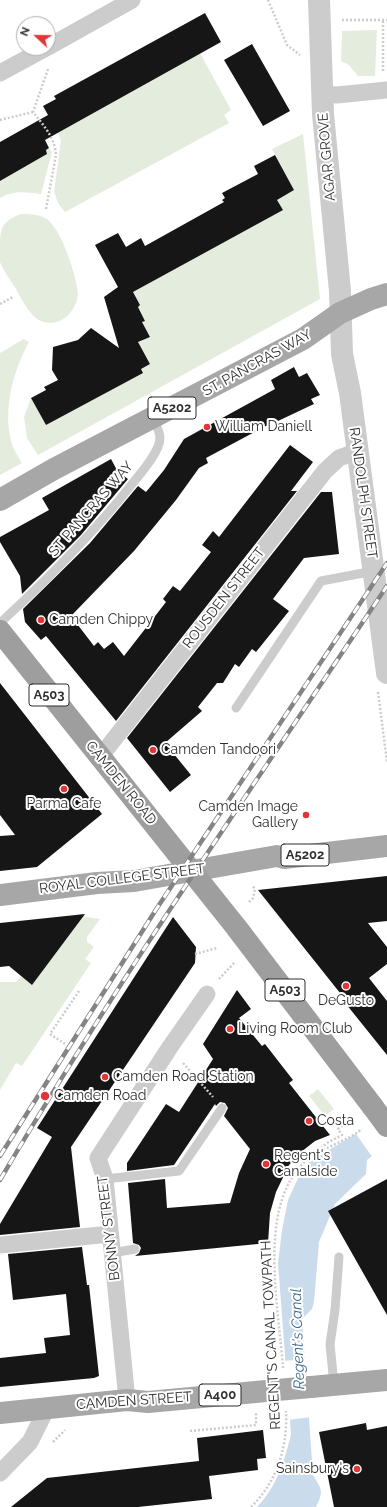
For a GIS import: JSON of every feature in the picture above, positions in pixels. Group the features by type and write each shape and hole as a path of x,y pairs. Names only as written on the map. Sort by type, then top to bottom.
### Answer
{"highway":[{"name":"CAMDEN ROAD","path":"0,631 193,872 387,1126"}],"main road":[{"name":"ST. PANCRAS WAY","path":"0,500 54,469 303,339 340,313 372,298 387,294"},
{"name":"ROYAL COLLEGE STREET","path":"0,895 97,883 134,881 193,872 277,856 284,858 387,846"},
{"name":"CAMDEN STREET","path":"0,1413 128,1400 148,1402 387,1380"}],"street":[{"path":"56,42 132,0"},
{"name":"AGAR GROVE","path":"319,0 322,94 340,291 340,313"},
{"path":"0,73 31,56"},
{"path":"322,94 337,96 385,91"},
{"name":"RANDOLPH STREET","path":"340,313 342,354 350,393 387,673"},
{"name":"ROUSDEN STREET","path":"100,757 325,471 339,458 358,451"},
{"name":"BONNY STREET","path":"128,1400 105,1179 98,1158 170,1047 207,994"},
{"path":"0,1245 110,1234"},
{"path":"0,1473 26,1448 47,1408"}],"lane":[{"name":"ST PANCRAS WAY","path":"0,623 65,562 102,522 146,467 160,439 153,418"},
{"path":"236,708 321,582 374,571"},
{"path":"105,1179 179,1171 222,1108"},
{"path":"112,1253 135,1249"},
{"path":"334,1385 330,1344 335,1310 339,1257"}],"path":[{"path":"268,0 287,45 298,55"},
{"path":"337,20 387,20"},
{"path":"383,20 385,91"},
{"path":"33,112 48,56"},
{"path":"0,120 33,112"},
{"path":"33,112 51,136 56,154 46,208"},
{"path":"0,304 13,297"},
{"path":"249,902 253,898 255,889 252,885"},
{"path":"196,954 217,948"},
{"path":"227,970 234,963"},
{"path":"65,1044 50,1034 79,991"},
{"path":"200,1080 222,1108"},
{"path":"316,1153 327,1143 342,1135 338,1130 353,1117"},
{"name":"REGENT'S CANAL TOWPATH","path":"251,1507 272,1480 285,1442 287,1426 282,1390 274,1254 280,1204 286,1187 298,1169 316,1153 353,1136 364,1128"},
{"path":"190,1431 256,1426 255,1392"},
{"path":"48,1448 63,1431"}],"shaded area":[{"path":"377,30 375,76 358,76 349,65 341,61 342,31"},
{"path":"200,53 231,110 224,115 229,123 65,212 58,203 54,192 61,140 56,129"},
{"path":"303,134 320,299 38,455 27,438 24,417 31,398 46,425 142,373 141,369 150,364 138,342 150,337 142,322 145,321 138,307 140,305 133,292 282,210 277,200 294,190 272,149"},
{"path":"49,148 52,152 41,194 25,192 5,195 0,198 0,181 47,154 46,150"},
{"path":"21,214 37,215 44,217 50,222 60,236 75,276 78,293 74,307 65,318 52,323 37,319 28,310 0,262 0,239 2,229 6,222"},
{"path":"24,339 29,342 23,353 14,378 8,418 12,444 22,463 0,475 0,353"},
{"path":"81,914 86,917 100,919 87,937 87,942 94,947 85,959 91,963 22,1066 16,1063 0,1090 0,982 16,982 21,976 32,984 77,915"},
{"path":"318,1089 334,1109 325,1116 309,1096"}],"water":[{"name":"Regent's Canal","path":"387,1115 387,1152 372,1156 367,1160 366,1174 335,1204 319,1242 314,1302 312,1309 302,1319 313,1475 320,1487 321,1494 316,1507 257,1507 275,1482 286,1454 291,1434 278,1263 282,1230 288,1200 300,1174 309,1162"}],"pier":[{"path":"387,1113 387,1154 373,1158 356,1134"},
{"path":"307,1359 312,1417 287,1420 283,1361"}],"building":[{"path":"205,13 221,42 45,140 49,148 46,150 47,154 0,181 0,142 48,115 43,106 56,99 54,96"},
{"path":"252,44 290,111 263,126 224,60"},
{"path":"275,155 294,190 277,200 283,210 133,292 140,305 138,307 145,321 142,322 150,337 138,342 150,364 141,369 143,373 46,425 31,398 46,390 44,387 58,380 52,370 53,347 78,340 91,328 119,348 104,297 118,287 95,245 118,233 126,247 141,238 145,246 224,202 222,200 225,198 222,193 258,174 254,166"},
{"path":"294,367 299,377 307,373 320,395 311,399 314,404 278,421 277,420 206,458 208,463 199,468 176,500 134,551 71,616 94,646 98,642 104,649 113,642 124,656 166,602 163,599 173,586 180,591 211,552 202,545 213,531 219,537 290,445 313,462 291,491 297,491 116,721 46,636 41,640 25,622 23,609 90,543 138,486 146,492 164,470 184,439 275,389 271,380"},
{"path":"111,459 118,472 128,479 81,535 22,594 20,576 0,542 0,537 49,510 42,498"},
{"path":"321,492 332,492 339,554 304,558 273,599 289,611 256,652 252,649 239,667 235,664 223,683 217,683 198,707 202,711 165,743 191,775 170,792 127,738"},
{"path":"0,683 102,814 37,867 0,871 0,836 15,835 0,815"},
{"path":"387,876 387,921 368,923 387,947 387,964 369,978 387,1001 387,1055 342,999 344,998 258,890"},
{"path":"85,914 32,985 9,966 0,967 0,923"},
{"path":"173,917 196,947 195,963 71,1147 80,1227 0,1235 0,1224 52,1137 37,1128"},
{"path":"237,990 251,1009 239,1018 262,1046 265,1044 293,1080 289,1083 330,1135 315,1141 301,1152 289,1165 276,1192 270,1213 268,1243 135,1256 139,1253 141,1248 139,1245 133,1243 128,1183 165,1179 167,1208 230,1203 239,1173 250,1149 224,1116 228,1108 225,1103 220,1102 216,1106 215,1104 174,1165 127,1171 127,1163 166,1104 179,1112 213,1059 203,1044"},
{"path":"387,1179 387,1315 328,1211"},
{"path":"82,1247 87,1285 89,1285 99,1376 94,1378 0,1387 0,1358 46,1353 44,1338 70,1335 66,1294 13,1300 8,1254"},
{"name":"Sainsbury's","path":"366,1423 367,1430 387,1426 387,1507 334,1507 319,1432"},
{"path":"263,1430 266,1458 257,1459 258,1470 209,1476 212,1499 138,1507 11,1507 47,1478 199,1461 197,1438"}],"railway":[{"path":"0,1156 157,908 387,563"},
{"path":"0,1180 93,1029 189,880 387,586"}],"place":[{"name":"William Daniell","path":"207,427"},
{"name":"Camden Chippy","path":"41,620"},
{"name":"Camden Tandoori","path":"153,750"},
{"name":"Parma Cafe","path":"64,789"},
{"name":"Camden Image Gallery","path":"306,815"},
{"name":"DeGusto","path":"346,986"},
{"name":"Living Room Club","path":"230,1029"},
{"name":"Camden Road Station","path":"105,1077"},
{"name":"Camden Road","path":"45,1096"},
{"name":"Costa","path":"309,1121"},
{"name":"Regent's Canalside","path":"266,1164"},
{"name":"Sainsbury's","path":"357,1469"}]}
